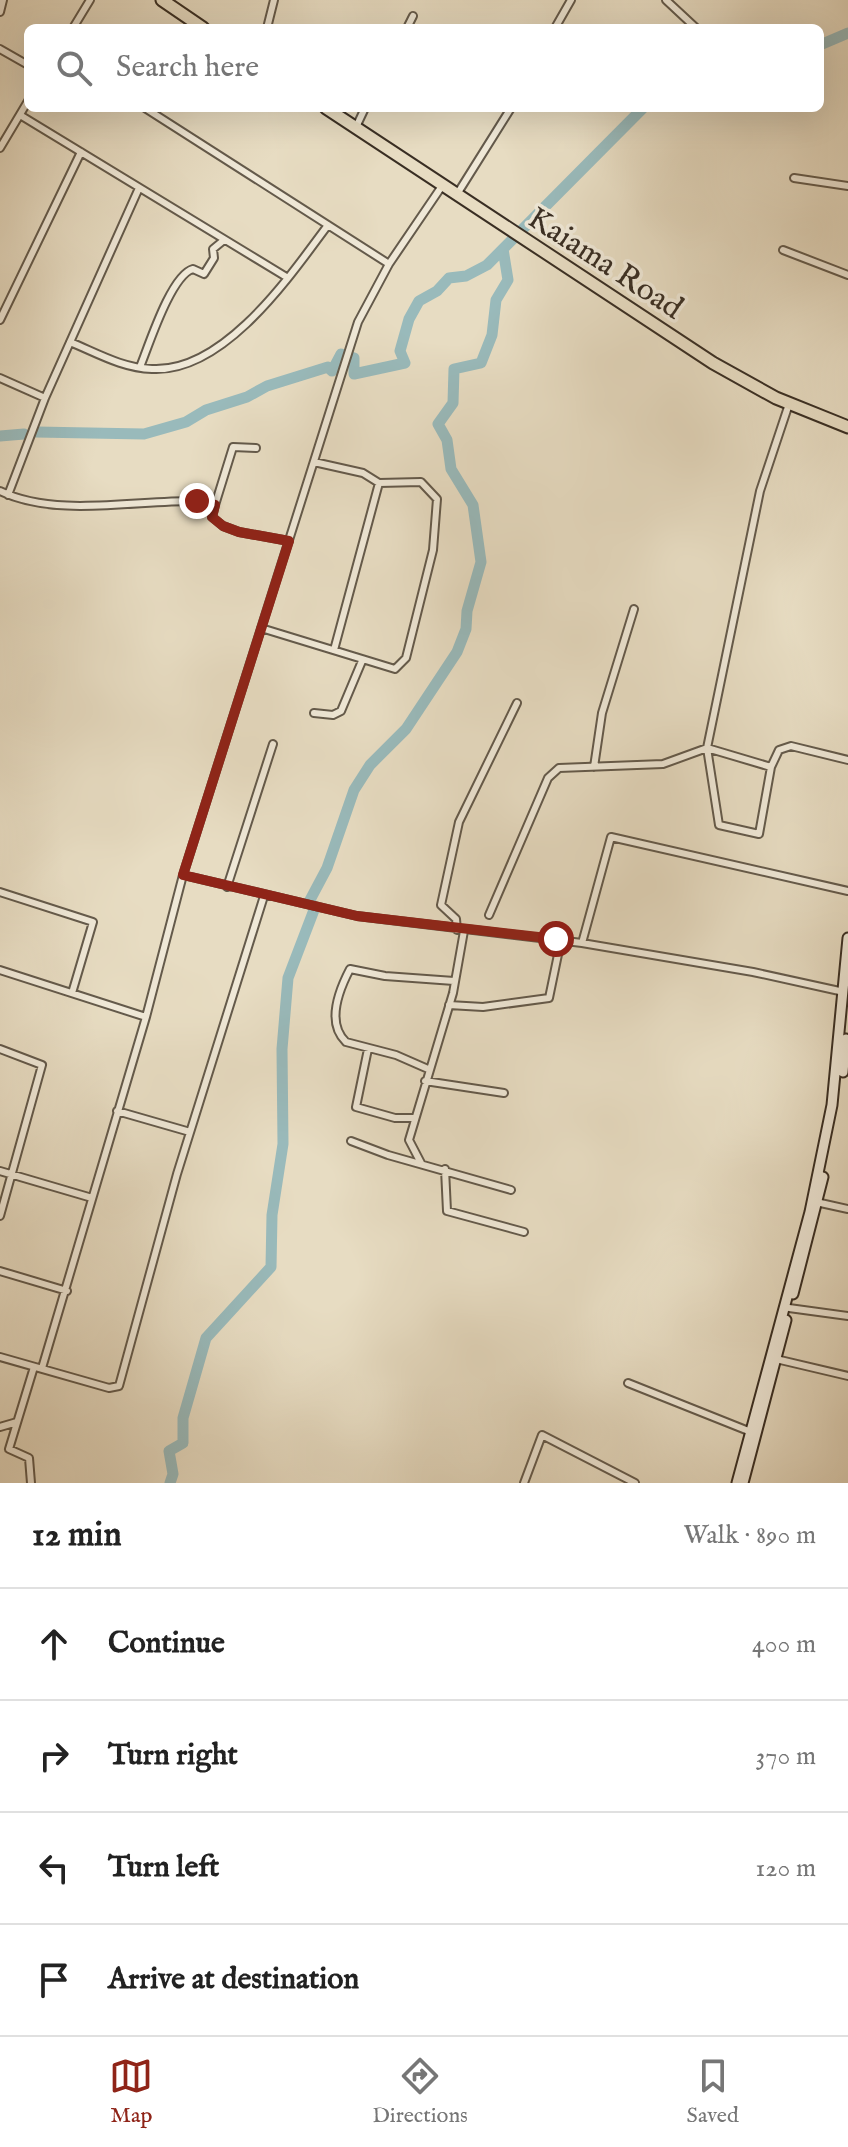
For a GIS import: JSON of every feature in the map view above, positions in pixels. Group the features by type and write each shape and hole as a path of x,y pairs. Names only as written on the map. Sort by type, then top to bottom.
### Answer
{"highway":[{"path":"162,0 197,24"},
{"name":"Kaiama Road","path":"333,112 459,191 713,363 789,404 848,424"},
{"name":"Kaiama Road","path":"351,123 442,186 716,358 785,397 848,424"}],"street":[{"path":"0,12 3,0"},
{"path":"75,24 90,0"},
{"path":"268,24 274,0"},
{"path":"557,24 571,0"},
{"path":"666,0 692,24"},
{"path":"409,24 413,16"},
{"path":"0,49 24,63"},
{"path":"0,148 24,108"},
{"path":"151,112 389,264"},
{"path":"351,123 361,112"},
{"path":"459,191 508,112"},
{"path":"20,115 288,278"},
{"path":"0,128 8,134"},
{"path":"0,320 81,152"},
{"path":"794,178 848,186"},
{"path":"31,1483 32,1462 9,1449 67,1291 146,1017 183,875 341,372 365,306 389,264 442,186"},
{"path":"8,495 45,398 139,188"},
{"path":"70,342 102,357 140,367 163,369 208,353 262,307 328,225"},
{"path":"140,367 165,306 182,275 193,269 204,274 214,258 213,249 224,240"},
{"path":"783,250 848,275"},
{"path":"0,378 45,398"},
{"path":"789,404 760,491 707,748 714,814 719,825 727,829 759,834 771,767 779,750 791,746 848,760"},
{"path":"256,448 233,447 212,517 223,526 289,541"},
{"path":"261,628 395,669 406,658 433,550 439,508 433,491 421,482 379,483 363,473 314,462"},
{"path":"334,650 379,483"},
{"path":"0,491 21,501 58,504 187,501 215,505"},
{"path":"594,767 602,713 634,609"},
{"path":"314,713 333,715 341,711 362,661"},
{"path":"421,1163 409,1140 413,1118 449,1005 460,930 456,919 441,905 459,822 517,703"},
{"path":"227,887 273,744"},
{"path":"489,915 548,778 559,768 568,765 663,764 707,748 771,767"},
{"path":"582,943 611,837 848,891"},
{"path":"183,875 357,916 582,943 753,972 844,992"},
{"path":"0,892 93,922 72,993"},
{"path":"0,1357 109,1388 119,1386 190,1132 264,896"},
{"path":"737,1483 815,1202 832,1105 848,938"},
{"path":"449,1005 483,1007 549,998 561,940"},
{"path":"428,1069 396,1055 346,1042 334,1020 350,969 385,976 454,981"},
{"path":"0,970 146,1017"},
{"path":"743,1483 815,1202 847,1057 848,1018"},
{"path":"0,1049 42,1065 0,1216"},
{"path":"368,1049 356,1107 395,1118 413,1118"},
{"path":"425,1081 504,1093"},
{"path":"117,1111 190,1132"},
{"path":"351,1141 511,1190"},
{"path":"445,1169 447,1211 524,1232"},
{"path":"0,1171 92,1198"},
{"path":"815,1202 848,1209"},
{"path":"0,1271 67,1291"},
{"path":"789,1308 848,1316"},
{"path":"776,1359 848,1376"},
{"path":"628,1383 751,1432"},
{"path":"0,1427 17,1422"},
{"path":"524,1483 542,1435 635,1483"}],"waterway":[{"path":"824,43 848,33"},
{"path":"36,432 144,434 186,422 206,410 247,397 267,386 328,367 332,371 341,354 354,358 354,374 405,363 400,351 409,319 419,301 437,291 449,278 466,276 487,265 639,112"},
{"path":"170,1483 173,1474 169,1451 183,1443 183,1418 206,1338 271,1267 272,1215 283,1144 282,1049 288,978 314,910 310,900 327,868 354,790 370,765 406,729 457,652 466,629 467,611 481,562 473,505 451,469 447,440 438,424 453,403 454,369 481,363 492,335 496,300 508,280 503,249"},
{"path":"0,436 24,434"}],"route":[{"path":"197,501 215,505 212,517 223,526 289,541 183,875 357,916 457,930 556,939"}]}
